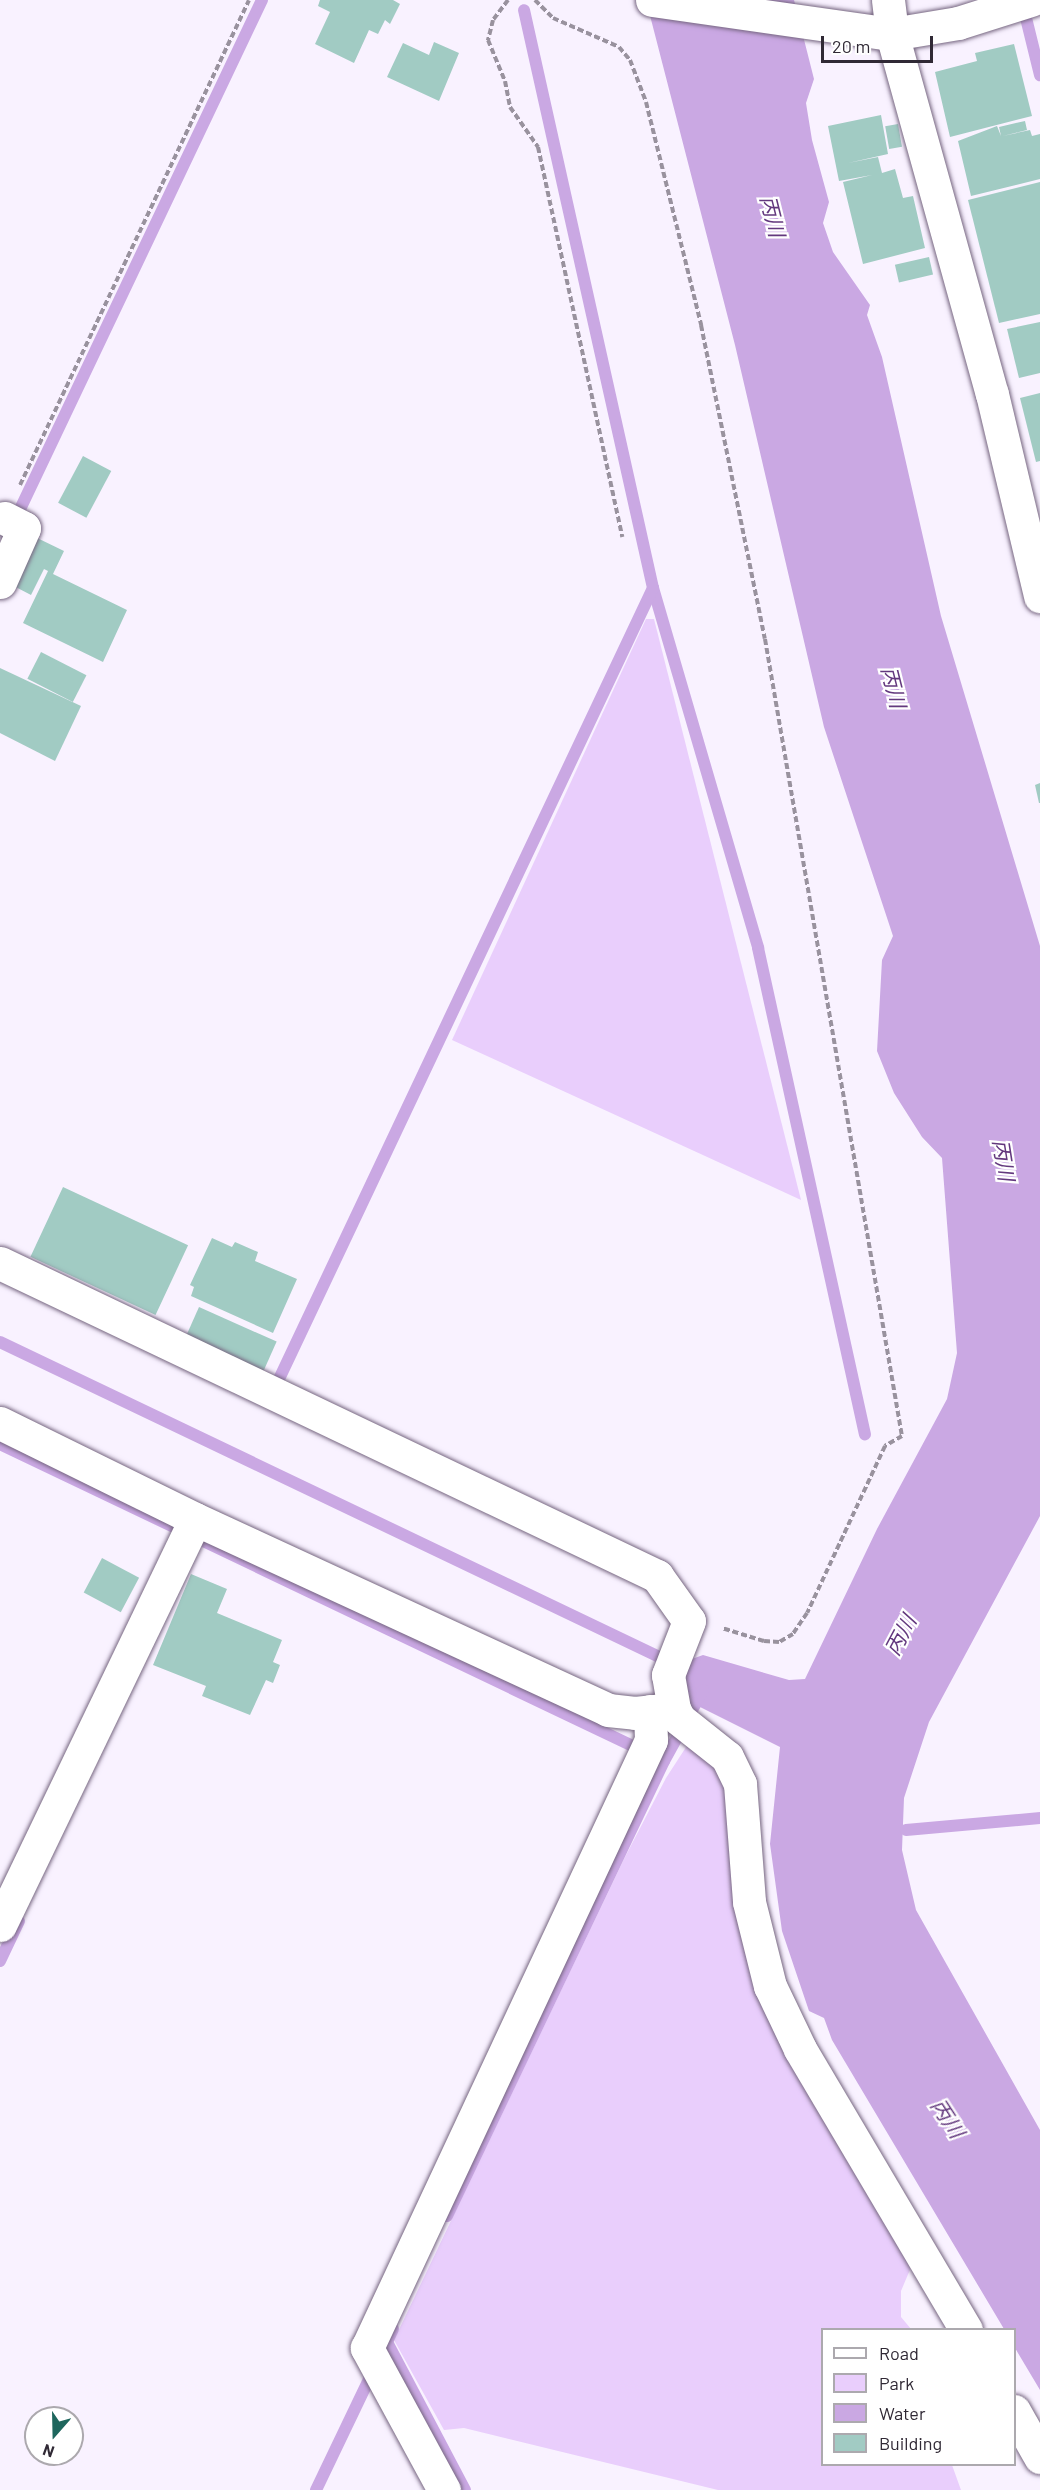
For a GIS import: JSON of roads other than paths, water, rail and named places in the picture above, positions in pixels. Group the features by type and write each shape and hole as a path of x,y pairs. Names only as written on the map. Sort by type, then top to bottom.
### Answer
{"street":[{"path":"652,0 880,33 938,28 1031,0"},
{"path":"888,0 880,33 992,394 1040,596"},
{"path":"0,582 24,528 11,522"},
{"path":"0,1263 657,1576 685,1633 668,1675 664,1728 367,2348 444,2490"},
{"path":"0,1423 189,1530 576,1697 664,1728 727,1757 740,1784 749,1902 767,1976 784,2018 965,2328"},
{"path":"0,1925 189,1530"},
{"path":"1016,2415 1040,2457"}],"water":[{"name":"丙川","path":"646,0 794,0 814,79 806,103 812,140 829,202 823,223 833,252 870,305 867,315 882,357 941,616 1040,946 1040,1516 929,1722 904,1798 902,1850 916,1910 1040,2130 1040,2390 1016,2350 1016,2328 1003,2328 832,2040 824,2018 809,2011 782,1931 770,1844 780,1747 690,1702 684,1678 692,1659 703,1655 789,1680 805,1679 877,1529 947,1399 957,1353 942,1158 922,1137 894,1093 877,1051 882,960 893,936 824,727 735,345"}],"waterway":[{"path":"14,522 262,0"},
{"path":"280,1377 653,588 524,10"},
{"path":"1026,18 1040,75"},
{"path":"653,588 758,948 865,1434"},
{"path":"0,1342 670,1662"},
{"path":"0,1444 643,1751"},
{"path":"447,2216 664,1761 703,1690"},
{"path":"906,1830 1040,1818"},
{"path":"0,1961 19,1921"},
{"path":"393,2329 387,2342 465,2490"},
{"path":"316,2490 374,2369"}]}
